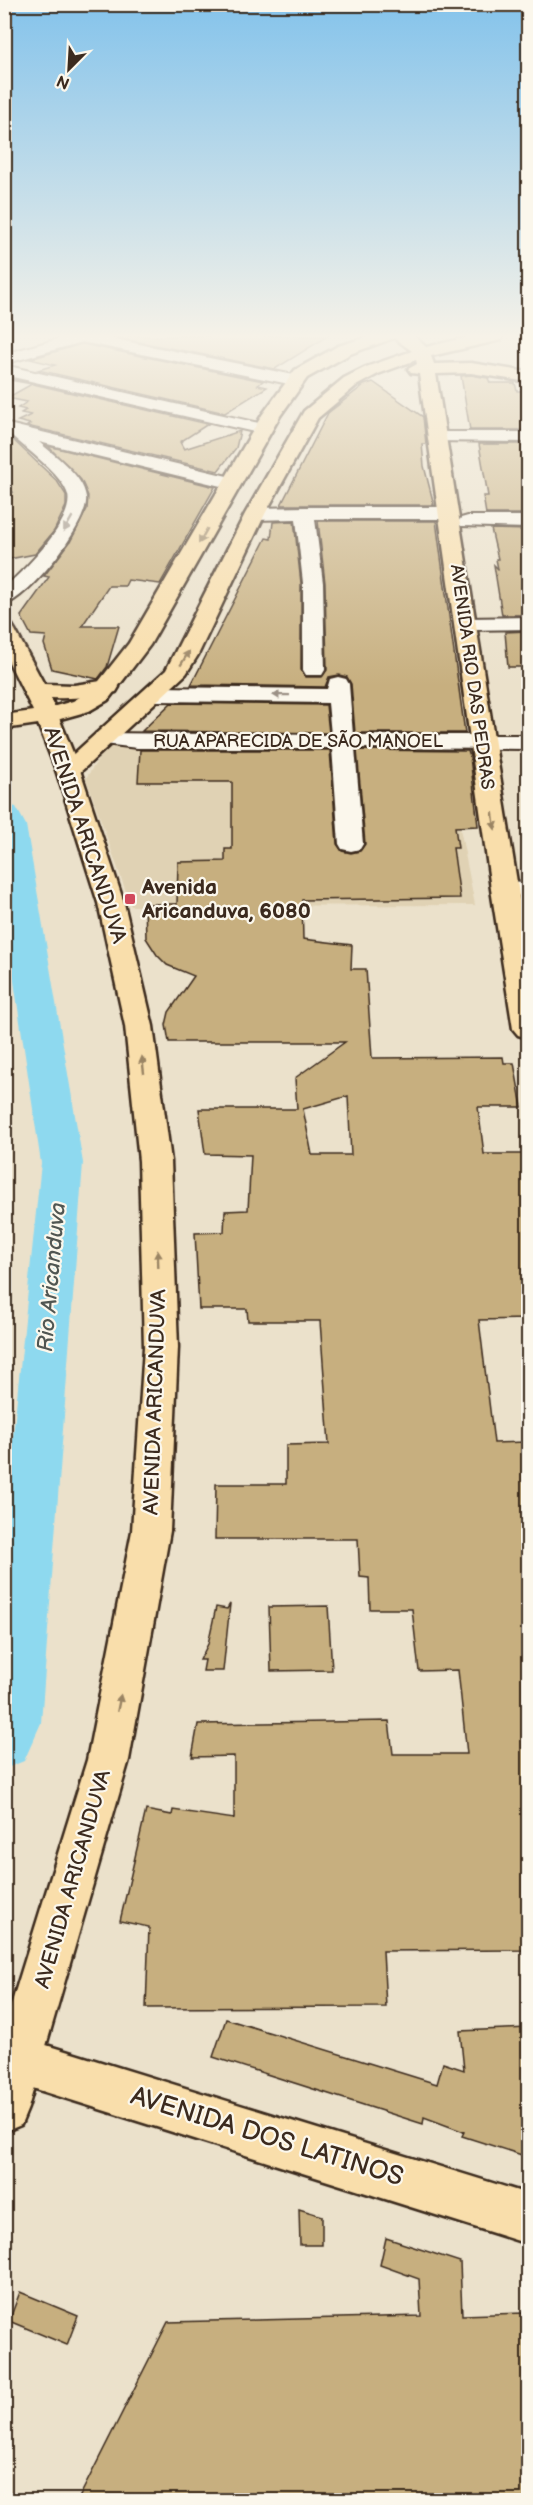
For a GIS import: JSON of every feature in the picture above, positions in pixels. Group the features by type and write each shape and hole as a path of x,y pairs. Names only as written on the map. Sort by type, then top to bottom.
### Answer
{"main road":[{"path":"9,722 46,716 81,706 108,687 156,618 249,453"},
{"path":"68,770 175,674 187,656 255,514 289,453"},
{"name":"AVENIDA RIO DAS PEDRAS","path":"448,453 492,742 522,893 528,1029"},
{"name":"AVENIDA ARICANDUVA","path":"4,630 36,690 68,770 111,903 139,1026 155,1161 161,1347 151,1531 108,1760 12,2058 4,2108"},
{"path":"36,690 74,692 108,687"},
{"name":"AVENIDA DOS LATINOS","path":"12,2058 528,2219"}],"street":[{"path":"4,599 34,573 60,538 77,509 78,497 69,482 37,453"},
{"path":"108,453 232,483"},
{"path":"305,513 313,583 314,670"},
{"path":"255,514 305,513 528,522"},
{"path":"474,623 528,623"},
{"path":"155,694 338,690 351,844"},
{"name":"RUA APARECIDA DE SÃO MANOEL","path":"104,738 137,741 528,742"}],"shaded area":[{"path":"107,746 331,746 337,854 369,854 365,828 460,828 475,905 131,906 86,778"}],"building":[{"path":"4,453 27,453 57,481 66,495 66,506 54,531 35,554 4,560 4,494 13,492 4,485"},
{"path":"55,453 76,453 215,487 160,584 128,580 125,586 109,586 82,626 119,626 107,667 98,679 52,669 44,644 46,636 31,635 21,616 49,577 44,576 70,542 87,509 88,496 81,480"},
{"path":"141,453 232,453 218,471"},
{"path":"308,453 423,453 434,505 281,505"},
{"path":"481,453 528,453 528,514 486,514 483,496 488,496"},
{"path":"294,521 301,583 301,670 306,677 322,677 327,670 325,583 318,521 436,521 465,733 355,733 351,684 347,677 339,675 329,677 325,687 191,685 266,538 271,539 273,522"},
{"path":"491,529 528,530 528,615 502,615 494,565 498,569 496,559 498,559"},
{"path":"528,631 528,667 508,667 505,632"},
{"path":"171,703 326,705 329,733 142,731"},
{"path":"140,750 330,750 337,844 342,851 351,853 360,851 365,844 357,750 468,751 470,757 478,826 455,827 458,848 453,848 460,898 302,900 303,939 352,945 351,969 366,969 372,1058 503,1057 504,1063 514,1063 522,1107 478,1107 484,1154 528,1154 528,1319 479,1320 494,1443 528,1442 528,1950 383,1951 386,2007 146,2008 149,1927 120,1921 146,1810 172,1815 173,1810 234,1819 234,1756 192,1757 198,1724 389,1721 393,1754 467,1754 458,1670 419,1671 412,1609 370,1609 369,1578 360,1577 358,1539 215,1539 216,1484 286,1484 286,1445 329,1444 320,1321 248,1321 247,1309 199,1309 195,1233 224,1232 225,1211 248,1210 251,1155 205,1154 199,1109 297,1109 295,1078 345,1042 169,1042 166,1025 169,1012 194,976 167,965 157,955 146,938 145,904 177,904 178,862 225,861 225,849 232,849 232,782 138,782","holes":["348,1096 351,1155 312,1155 303,1109"]},
{"path":"230,1604 223,1671 203,1671 205,1660 200,1660 208,1644 216,1607 227,1609"},
{"path":"328,1606 332,1670 271,1671 269,1607"},
{"path":"226,2019 437,2084 443,2063 464,2070 460,2031 528,2028 528,2157 462,2136 464,2132 424,2117 423,2124 213,2057"},
{"path":"299,2209 322,2216 322,2245 300,2245"},
{"path":"386,2238 460,2262 462,2315 524,2313 528,2365 528,2500 78,2500 168,2322 421,2316 419,2279 380,2265"},
{"path":"20,2292 78,2316 67,2345 9,2321"}],"waterway":[{"name":"Rio Aricanduva","path":"4,814 9,825 62,1163 13,1723 4,1743"}],"place":[{"name":"Avenida Aricanduva, 6080","path":"130,899"}]}
